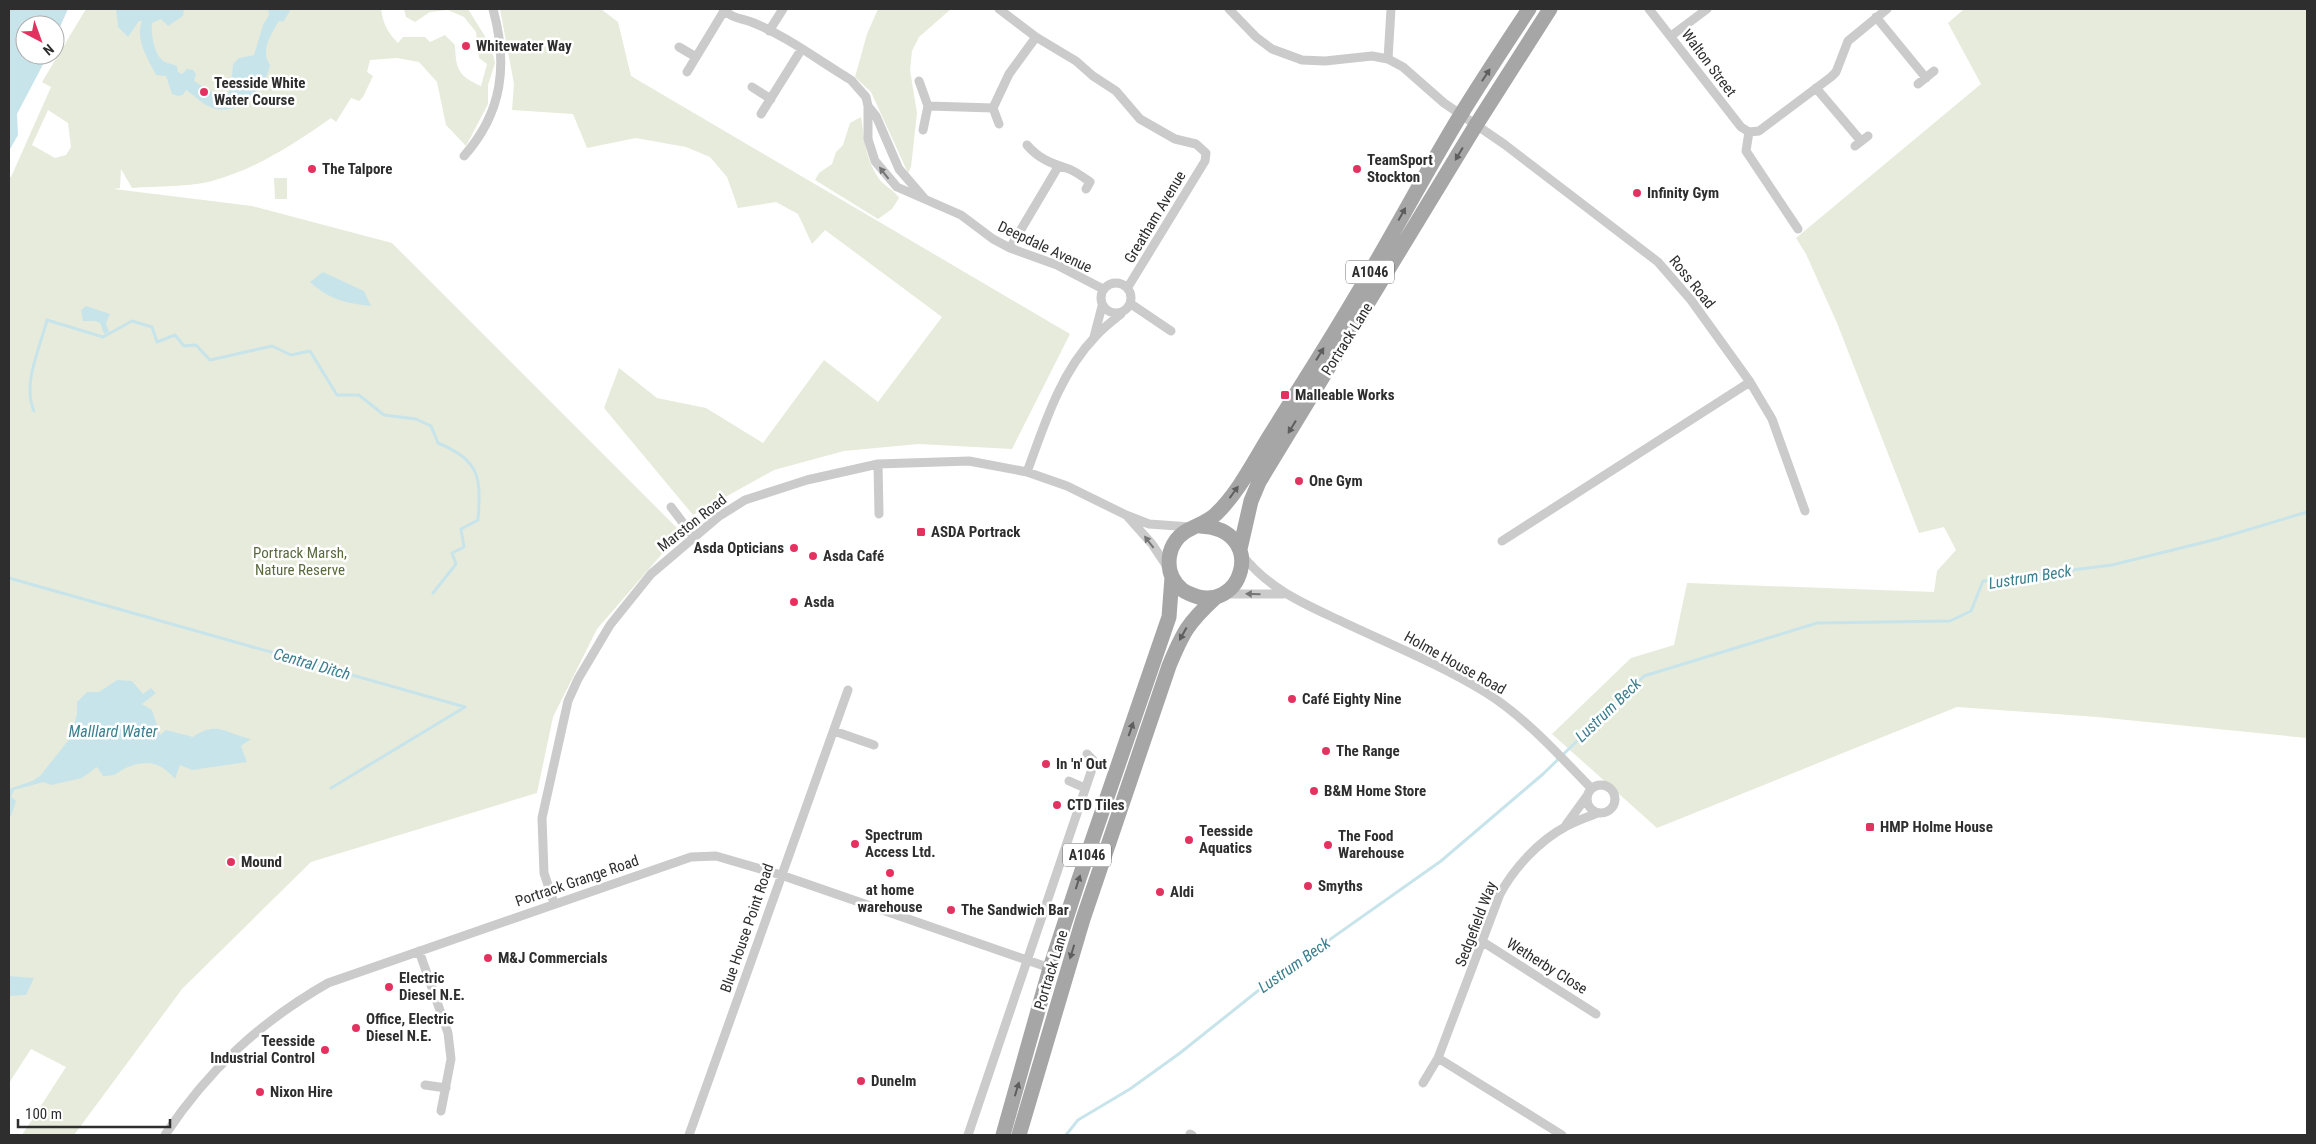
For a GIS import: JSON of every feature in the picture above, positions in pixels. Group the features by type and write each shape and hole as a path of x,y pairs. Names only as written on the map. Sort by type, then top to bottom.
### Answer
{"main road":[{"name":"Portrack Lane","path":"1003,1135 1050,968 1169,617 1171,574 1169,557 1174,542 1196,526 1216,515 1241,482 1357,295 1461,114 1529,9"},
{"name":"Portrack Lane","path":"1019,1135 1083,919 1182,633 1193,618 1218,596 1236,584 1241,572 1241,552 1251,501 1259,482 1476,125 1550,9"},
{"path":"1196,526 1215,526 1228,533 1241,552"},
{"path":"1171,574 1182,591 1197,598 1218,596"}],"street":[{"path":"464,156 489,122 496,104 502,57 493,9"},
{"path":"770,31 783,9"},
{"path":"999,9 1036,37 1009,74 993,108 1000,124"},
{"path":"1229,9 1256,37 1272,49 1302,60 1325,61 1372,56 1388,59 1391,9"},
{"name":"Walton Street","path":"1649,9 1741,127 1749,132"},
{"path":"1671,36 1707,9"},
{"path":"1798,229 1746,151 1749,132 1758,132 1836,72 1848,41 1887,9"},
{"path":"687,72 723,10 738,20 753,22 770,31 851,80 866,97 868,106 876,116 899,169 924,198"},
{"path":"1876,17 1926,78"},
{"name":"Greatham Avenue","path":"1036,37 1076,61 1093,76 1116,91 1140,119 1175,139 1196,144 1206,153 1205,161 1128,287"},
{"path":"679,47 696,57"},
{"path":"761,114 801,50"},
{"name":"Ross Road","path":"1388,59 1403,68 1658,262 1692,300 1750,382 1772,418 1805,510"},
{"path":"1918,84 1934,71"},
{"path":"919,82 928,106 923,130"},
{"path":"752,87 771,99"},
{"path":"1816,88 1861,141"},
{"name":"Deepdale Avenue","path":"868,106 868,139 875,161 897,187 911,195 924,198 961,215 993,239 1010,248 1057,265 1103,289"},
{"path":"928,106 993,108"},
{"path":"1027,145 1033,152 1058,167 1067,168 1090,182 1086,190"},
{"path":"1010,248 1058,167"},
{"path":"1027,472 1061,388 1094,338 1131,304 1132,296 1128,287 1121,283 1112,283 1103,289 1100,297 1102,306 1094,338"},
{"path":"1131,304 1171,331"},
{"path":"1102,306 1109,313 1121,314"},
{"path":"1502,541 1750,382"},
{"name":"Marston Road","path":"554,903 544,873 542,818 568,701 601,640 629,598 651,574 693,536 745,500 807,480 878,464 969,462 1027,472 1067,486 1126,516 1149,524 1196,526"},
{"path":"878,464 879,514"},
{"path":"671,507 693,536"},
{"name":"Marston Road","path":"1126,516 1152,544 1171,574"},
{"name":"Holme House Road","path":"1241,552 1260,577 1284,594 1409,653 1485,692 1524,721 1573,769 1589,792"},
{"name":"Holme House Road","path":"1218,596 1284,594"},
{"name":"Blue House Point Road","path":"689,1135 848,690"},
{"path":"834,731 874,745"},
{"name":"Portrack Lane","path":"968,1135 1085,788 1093,760 1087,754"},
{"path":"1068,781 1085,788"},
{"path":"1564,827 1589,792 1597,785 1607,786 1615,796 1611,809 1598,813 1590,808 1589,792"},
{"name":"Sedgefield Way","path":"1423,1083 1438,1058 1509,879 1523,862 1564,827 1598,813"},
{"name":"Portrack Grange Road","path":"165,1135 208,1079 243,1042 268,1022 328,984 554,903 691,857 716,856 781,875 1050,968"},
{"name":"Wetherby Close","path":"1483,942 1596,1014"},
{"path":"419,951 448,1033 451,1060 441,1111"},
{"path":"1438,1058 1562,1135"},
{"path":"425,1084 446,1088"}],"green space":[{"name":"Portrack Marsh, Nature Reserve","path":"86,9 381,9 386,28 398,43 403,37 425,37 430,42 445,35 455,45 456,60 460,71 467,79 481,86 487,64 479,58 476,32 464,17 448,10 430,12 415,22 406,17 404,9 468,9 491,46 495,63 488,85 488,104 466,146 446,125 437,82 419,62 397,58 370,60 367,72 373,76 363,97 359,101 351,98 336,122 331,118 259,163 228,176 203,183 132,188 121,169 120,188 114,189 252,206 392,243 681,532 597,629 553,717 537,793 311,862 182,989 74,1135 22,1135 66,1067 31,1049 9,1083 9,177 11,177 51,87 42,82 52,65 65,65 65,44","holes":["48,110 68,123 71,147 66,155 55,158 32,145"]},
{"path":"500,9 601,9 618,22 631,76 1070,334 1012,449 918,444 844,451 774,470 693,515 604,408 619,368 657,398 706,408 763,443 824,360 878,402 942,317 825,230 812,244 798,214 776,202 738,208 727,177 710,157 686,147 636,138 587,148 573,114 512,110 514,84"},
{"path":"878,9 951,9 919,37 912,51 910,70 917,113 911,167 908,173 871,92 855,77 867,34"},
{"path":"1964,9 2307,9 2307,738 2097,717 1957,707 1657,828 1552,734 1631,658 1674,645 1687,583 1934,592 1937,571 1956,550 1944,527 1919,533 1837,323 1806,254 1796,238 1981,84 1948,23"},
{"path":"861,117 866,150 871,165 880,180 899,198 892,209 878,219 815,180 819,173 832,164 836,152 843,145 850,123"},
{"path":"274,178 287,178 287,199 275,199"}],"water":[{"path":"9,9 68,9 65,16 15,15 15,65 43,65 17,114 18,135 9,151"},
{"name":"Teesside White Water Course","path":"116,9 184,9 183,16 168,26 161,19 152,23 156,50 161,59 177,66 178,72 182,74 187,69 193,70 196,74 194,81 218,96 228,94 231,87 233,64 239,58 254,55 263,25 269,15 268,9 289,9 290,11 283,22 279,21 268,43 266,54 270,65 268,73 258,90 243,104 225,110 208,106 186,90 183,95 172,94 166,76 156,75 143,49 140,35 142,21 139,21 128,37 118,27"},
{"path":"323,272 364,291 371,306 338,300 324,293 310,282"},
{"path":"86,306 110,314 106,323 109,332 104,334 100,323 83,321 81,310"},
{"name":"Malllard Water","path":"117,680 132,681 143,694 151,688 156,693 142,704 152,710 160,735 166,730 193,737 209,729 216,729 251,739 241,746 247,762 192,770 180,765 175,779 160,766 148,763 135,765 108,776 103,776 97,767 82,778 51,785 44,782 14,790 11,797 16,801 11,816 9,816 9,789 32,781 40,776 71,737 77,714 77,702 87,692 99,692"},
{"path":"9,976 34,978 26,995 9,996"}],"waterway":[{"path":"34,411 31,400 31,378 47,320 103,337 132,321 152,327 157,342 175,335 184,346 196,345 210,360 272,346 291,355 310,351 337,395 359,395 384,415 416,419 431,426 438,443 463,457 475,472 479,493 478,520 461,529 464,547 452,553 456,564 433,593"},
{"name":"Lustrum Beck","path":"1066,1135 1078,1120 1130,1089 1180,1053 1264,986 1441,861 1543,774 1644,676 1817,623 1950,621 1971,611 1983,581 2112,565 2217,539 2307,512"},
{"name":"Central Ditch","path":"9,578 465,707 331,788"}],"place":[{"name":"Whitewater Way","path":"466,46"},
{"name":"Teesside White Water Course","path":"204,92"},
{"name":"The Talpore","path":"312,169"},
{"name":"TeamSport Stockton","path":"1357,169"},
{"name":"Infinity Gym","path":"1637,193"},
{"name":"Malleable Works","path":"1285,395"},
{"name":"One Gym","path":"1299,481"},
{"name":"ASDA Portrack","path":"921,532"},
{"name":"Asda Opticians","path":"794,548"},
{"name":"Asda Café","path":"813,556"},
{"name":"Asda","path":"794,602"},
{"name":"Café Eighty Nine","path":"1292,699"},
{"name":"The Range","path":"1326,751"},
{"name":"In 'n' Out","path":"1046,764"},
{"name":"B&M Home Store","path":"1314,791"},
{"name":"CTD Tiles","path":"1057,805"},
{"name":"HMP Holme House","path":"1870,827"},
{"name":"Teesside Aquatics","path":"1189,840"},
{"name":"Spectrum Access Ltd.","path":"855,844"},
{"name":"The Food Warehouse","path":"1328,845"},
{"name":"Mound","path":"231,862"},
{"name":"at home warehouse","path":"890,873"},
{"name":"Smyths","path":"1308,886"},
{"name":"Aldi","path":"1160,892"},
{"name":"The Sandwich Bar","path":"951,910"},
{"name":"M&J Commercials","path":"488,958"},
{"name":"Electric Diesel N.E.","path":"389,987"},
{"name":"Office, Electric Diesel N.E.","path":"356,1028"},
{"name":"Teesside Industrial Control","path":"325,1050"},
{"name":"Dunelm","path":"861,1081"},
{"name":"Nixon Hire","path":"260,1092"}]}
